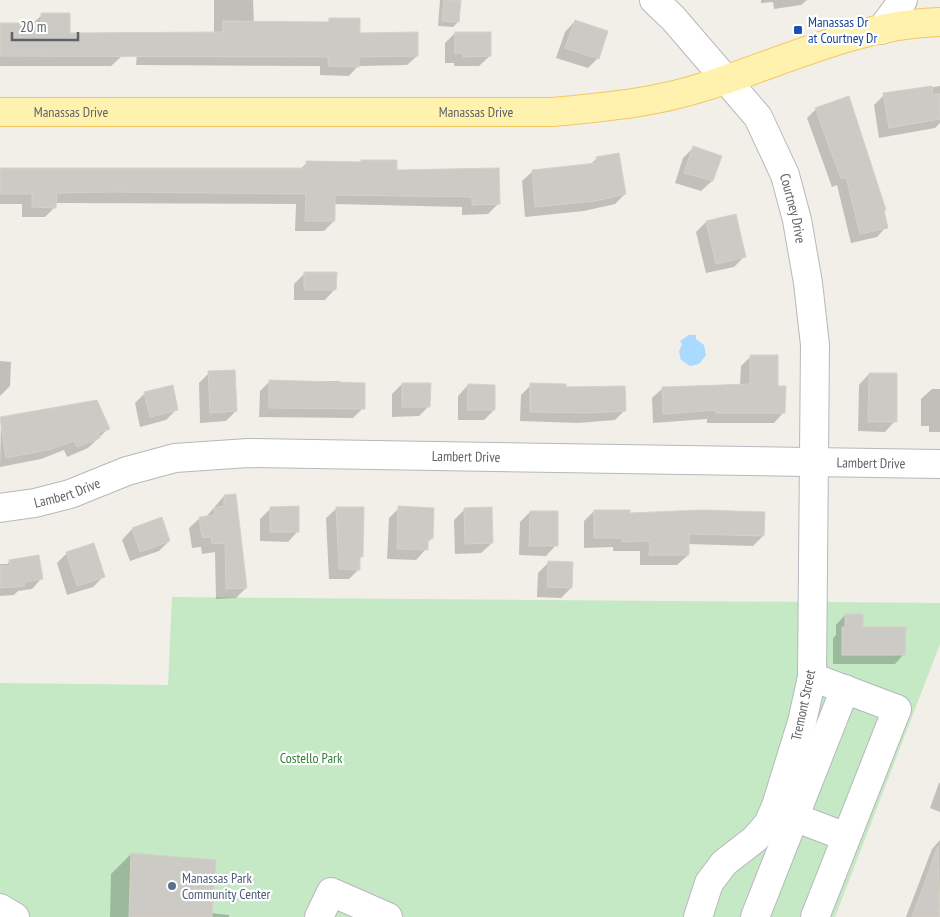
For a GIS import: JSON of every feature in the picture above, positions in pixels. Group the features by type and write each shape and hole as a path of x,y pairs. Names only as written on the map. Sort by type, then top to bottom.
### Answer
{"main road":[{"name":"Manassas Drive","path":"0,112 553,112 649,101 727,79 825,43 922,22 940,22"}],"street":[{"name":"Courtney Drive","path":"654,0 673,18 750,106 763,126 785,175 797,220 808,283 815,345 815,461"},
{"path":"881,30 903,0"},
{"name":"Lambert Drive","path":"0,508 35,504 70,494 127,472 175,458 248,453 940,464"},
{"name":"Tremont Street","path":"698,917 709,884 719,870 739,850 755,839 768,824 776,806 799,731 812,677 815,461"},
{"path":"812,677 897,709 815,917"},
{"path":"755,917 845,690"},
{"path":"794,817 846,837"},
{"path":"319,917 330,892 388,917"},
{"path":"0,908 15,917"}],"green space":[{"name":"Costello Park","path":"172,597 940,603 940,644 835,917 0,917 0,683 168,685"}],"water":[{"path":"689,335 696,335 696,339 704,345 706,355 699,364 690,366 681,360 679,352 682,344 680,341"}],"building":[{"path":"444,0 461,0 459,22 442,21"},
{"path":"41,13 70,13 70,33 223,32 223,21 329,22 329,18 360,18 360,33 418,32 418,56 359,57 359,67 328,66 328,57 0,56 0,23 41,23"},
{"path":"575,20 608,31 599,59 565,48"},
{"path":"455,32 491,32 491,56 463,57 463,53 455,54"},
{"path":"932,86 933,95 940,94 940,119 889,128 883,93"},
{"path":"849,96 886,210 884,210 888,228 860,234 846,177 841,179 815,108"},
{"path":"693,146 722,156 713,181 684,173"},
{"path":"619,153 626,194 595,201 535,207 532,170 597,163 596,157"},
{"path":"361,160 397,160 397,170 499,168 500,204 472,205 472,197 335,195 335,221 305,221 306,194 57,193 56,208 32,207 32,194 0,194 0,168 306,168 306,161 361,162"},
{"path":"736,214 746,257 716,264 706,221"},
{"path":"304,272 337,272 336,290 304,290"},
{"path":"750,355 778,355 778,386 786,386 785,413 716,413 716,410 663,414 662,387 750,384"},
{"path":"235,370 237,411 210,413 208,371"},
{"path":"869,373 897,373 897,422 868,422"},
{"path":"269,380 365,383 365,409 269,408"},
{"path":"402,383 431,383 430,407 402,407"},
{"path":"530,383 566,384 566,387 625,386 626,411 589,413 530,412"},
{"path":"468,384 495,385 495,410 467,410"},
{"path":"173,385 178,410 150,417 144,392"},
{"path":"97,400 110,429 98,433 100,438 77,447 74,441 52,449 6,458 0,417"},
{"path":"236,494 247,588 226,589 225,543 212,544 211,537 202,538 199,517 215,515 214,508 224,506 224,495"},
{"path":"299,506 299,532 270,532 270,507"},
{"path":"398,506 434,508 433,539 428,539 428,550 397,549"},
{"path":"336,507 364,507 363,557 360,557 360,570 339,569"},
{"path":"492,507 493,543 465,544 464,508"},
{"path":"594,510 630,510 630,513 703,510 765,512 764,536 689,534 689,555 649,555 650,541 622,542 622,538 594,538"},
{"path":"530,511 558,511 558,546 529,546"},
{"path":"162,517 170,541 140,552 132,528"},
{"path":"94,543 105,577 77,586 66,552"},
{"path":"39,555 43,579 24,582 25,586 0,588 0,566 10,566 9,560"},
{"path":"548,561 573,562 572,588 547,587"},
{"path":"845,614 863,614 863,627 906,627 905,655 842,655 842,627 845,627"},
{"path":"938,846 940,917 912,917 922,890"},
{"name":"Manassas Park Community Center","path":"131,853 216,860 212,917 129,917"}],"place":[{"name":"Manassas Dr at Courtney Dr","path":"798,30"},
{"name":"Manassas Park Community Center","path":"172,886"}]}
